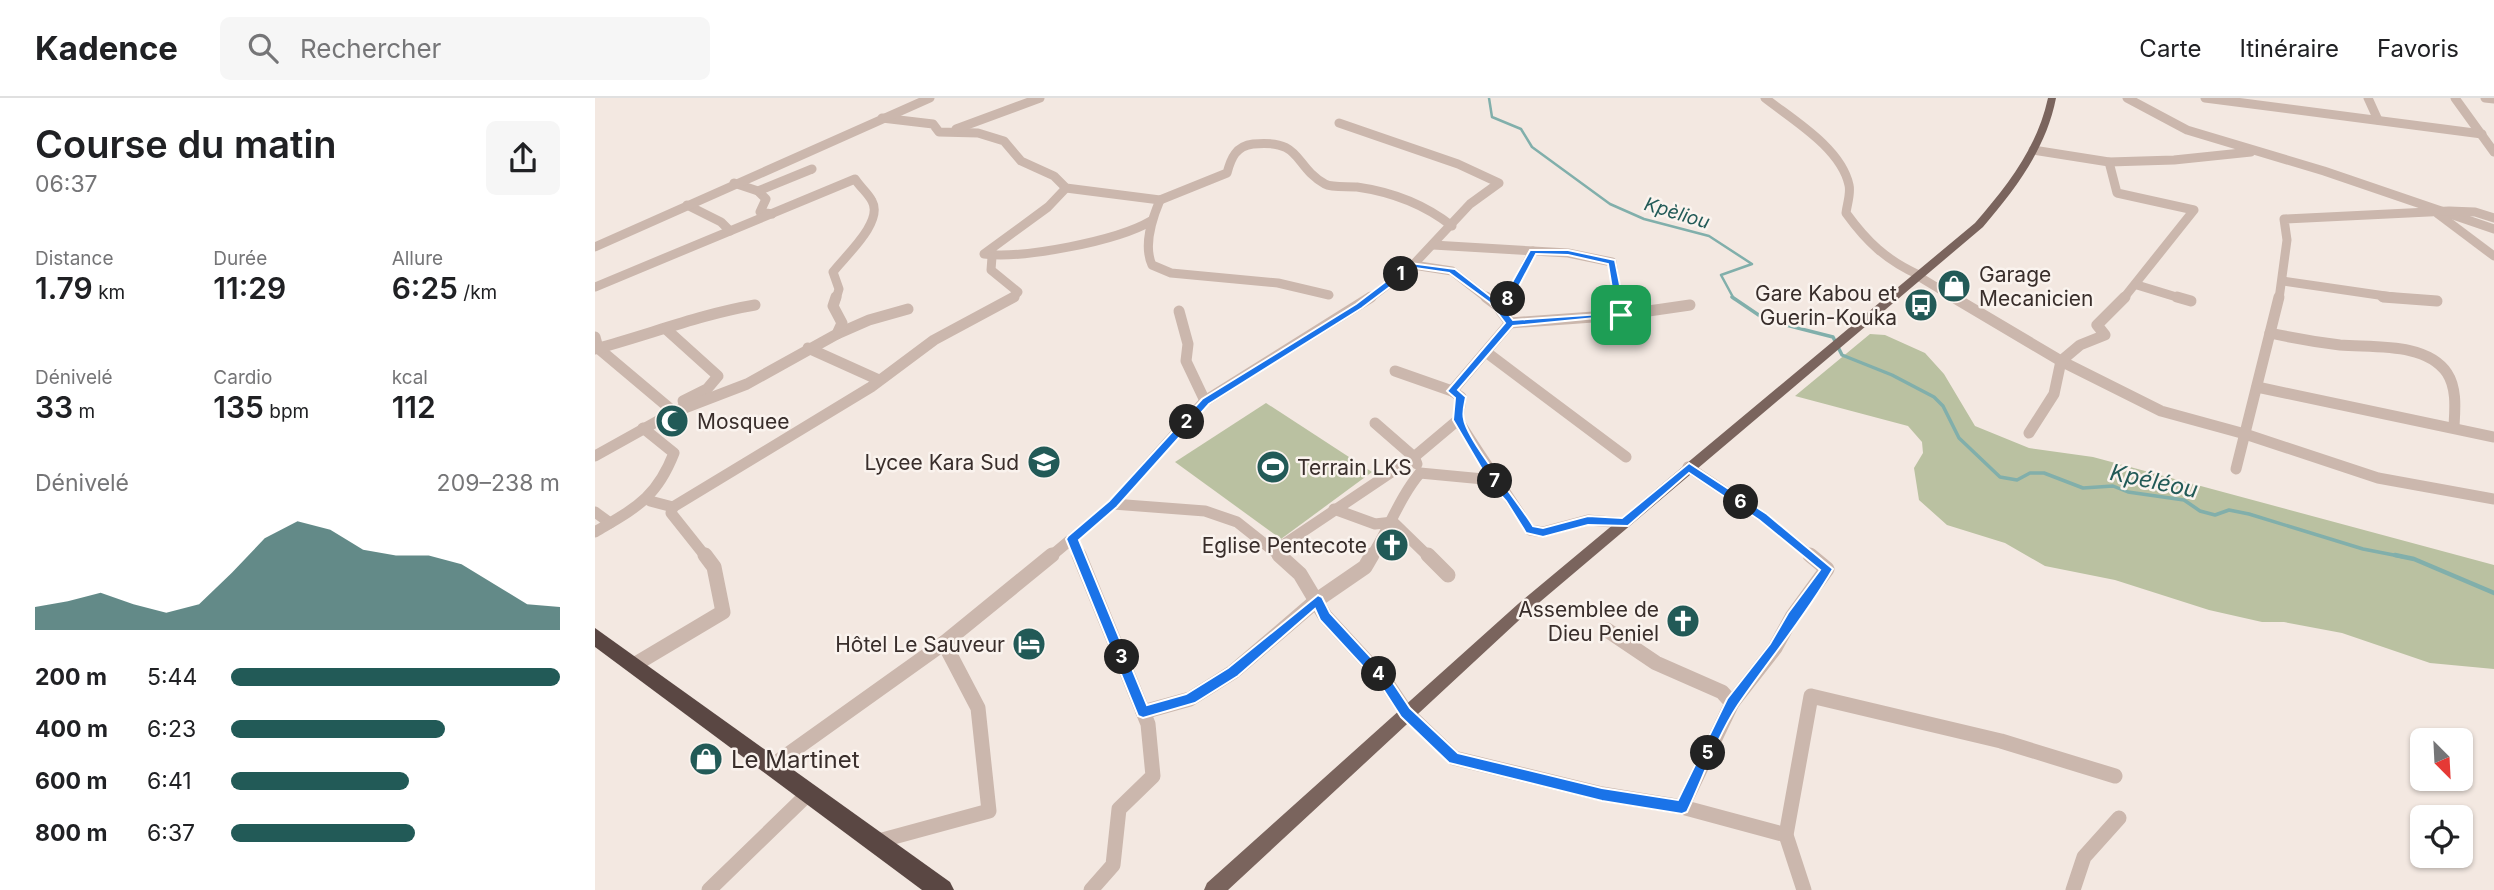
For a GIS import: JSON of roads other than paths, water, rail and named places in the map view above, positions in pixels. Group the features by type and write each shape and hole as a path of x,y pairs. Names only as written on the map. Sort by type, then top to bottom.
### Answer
{"highway":[{"path":"598,642 773,765 942,890"}],"main road":[{"path":"1215,890 1406,712 1689,467 1821,360 1979,225 2015,180 2033,150 2052,98"}],"street":[{"path":"595,247 930,98"},
{"path":"953,131 1040,98"},
{"path":"1765,98 1807,131 1842,170 1849,185 1846,212 1870,248 1893,264 1919,276 2061,360 2161,411 2245,434 2378,478 2494,499"},
{"path":"2127,98 2187,130 2324,171 2439,213 2494,229"},
{"path":"2205,98 2247,106 2482,134"},
{"path":"2368,98 2378,120"},
{"path":"2455,98 2494,152"},
{"path":"2485,98 2494,99"},
{"path":"882,118 933,124 939,132 953,131 1004,141 1021,161 1054,176 1066,188 1160,200 1227,173 1231,157 1244,145 1276,142 1296,155 1326,185 1355,185 1402,200 1436,211 1453,226"},
{"path":"773,765 944,643 1072,539 1113,504 1205,401 1359,306 1413,265 1453,226 1470,204 1499,183 1470,166 1385,139 1351,124 1339,123"},
{"path":"2033,150 2109,162 2174,160 2254,152"},
{"path":"2029,433 2054,394 2061,360 2080,345 2105,335 2097,325 2137,285 2194,210 2117,193 2109,162"},
{"path":"758,191 812,169"},
{"path":"595,287 855,179 860,191 873,202 876,213 872,225 845,254 833,272 839,289 833,306 842,323 837,334"},
{"path":"734,183 758,191 766,199 760,212 774,214"},
{"path":"1066,188 1057,201 999,239 984,254 992,257 1133,231 1151,221"},
{"path":"1160,200 1151,221 1149,258 1156,267 1171,273 1278,283 1329,295"},
{"path":"687,205 721,222 730,231"},
{"path":"2236,469 2283,281 2287,240 2284,219 2475,212 2494,218"},
{"path":"2439,213 2494,256"},
{"path":"1433,245 1568,253 1612,262 1621,315"},
{"path":"1502,309 1533,251"},
{"path":"634,665 723,612 714,567 671,513 673,507 879,380 934,340 1018,294 991,270 992,257"},
{"path":"1413,265 1452,271 1502,309 1510,323"},
{"path":"2283,281 2383,297 2437,301"},
{"path":"2137,285 2191,301"},
{"path":"596,345 667,330 718,311 755,304"},
{"path":"1452,391 1510,323 1621,315 1690,305"},
{"path":"673,410 747,384 837,334 869,320 908,309"},
{"path":"1179,311 1188,344 1187,361 1205,401"},
{"path":"595,456 707,389 717,376 667,330"},
{"path":"2270,333 2306,341 2410,352 2440,364 2448,375 2455,394 2454,426"},
{"path":"596,345 673,410"},
{"path":"808,348 879,380"},
{"path":"1486,352 1626,457"},
{"path":"1395,371 1452,391 1461,397 1458,420 1527,528 1534,532 1588,520 1624,523"},
{"path":"2257,387 2454,426 2494,437"},
{"path":"1273,551 1414,457 1458,420"},
{"path":"1375,424 1414,457 1420,472"},
{"path":"595,532 650,501 674,453 643,428"},
{"path":"1682,807 1732,703 1775,648 1792,617 1827,569 1763,517 1689,467"},
{"path":"1420,472 1494,480"},
{"path":"1143,712 1190,699 1233,672 1318,600 1365,567 1393,522 1402,495 1420,472"},
{"path":"650,501 673,507"},
{"path":"1113,504 1205,511 1237,522 1300,574 1318,600 1325,616 1386,682 1406,712 1454,758 1602,794 1682,807 1786,835"},
{"path":"1334,509 1375,524 1393,522"},
{"path":"595,512 610,523"},
{"path":"1393,522 1448,575"},
{"path":"1072,539 1148,724 1153,776 1119,809 1113,865 1091,890"},
{"path":"1607,630 1656,663 1722,692 1732,703"},
{"path":"876,842 989,811 978,708 944,643"},
{"path":"1804,890 1786,835 1811,696 2001,741 2115,776"},
{"path":"709,890 810,792"},
{"path":"2073,890 2084,857 2119,818"}],"waterway":[{"name":"Kpèliou","path":"1489,98 1492,117 1521,129 1532,147 1610,204 1644,219 1709,236 1752,264 1721,275 1733,298"},
{"name":"Kpéléou","path":"1733,298 1766,320 1833,337 1842,355 1892,375 1934,397 1943,406 1959,438 2000,477 2017,480 2030,473 2044,473 2083,488 2113,486 2128,492 2184,500 2200,511 2215,515 2229,510 2249,514 2363,549 2404,557"},
{"name":"Kpéléou","path":"2395,555 2414,559 2494,593"}],"place":[{"name":"Garage Mecanicien","path":"1954,286"},
{"name":"Gare Kabou et Guerin-Kouka","path":"1921,305"},
{"name":"Mosquee","path":"672,421"},
{"name":"Lycee Kara Sud","path":"1044,462"},
{"name":"Terrain LKS","path":"1273,467"},
{"name":"Eglise Pentecote","path":"1392,545"},
{"name":"Assemblee de Dieu Peniel","path":"1683,621"},
{"name":"Hôtel Le Sauveur","path":"1029,644"},
{"name":"Le Martinet","path":"706,759"}]}
